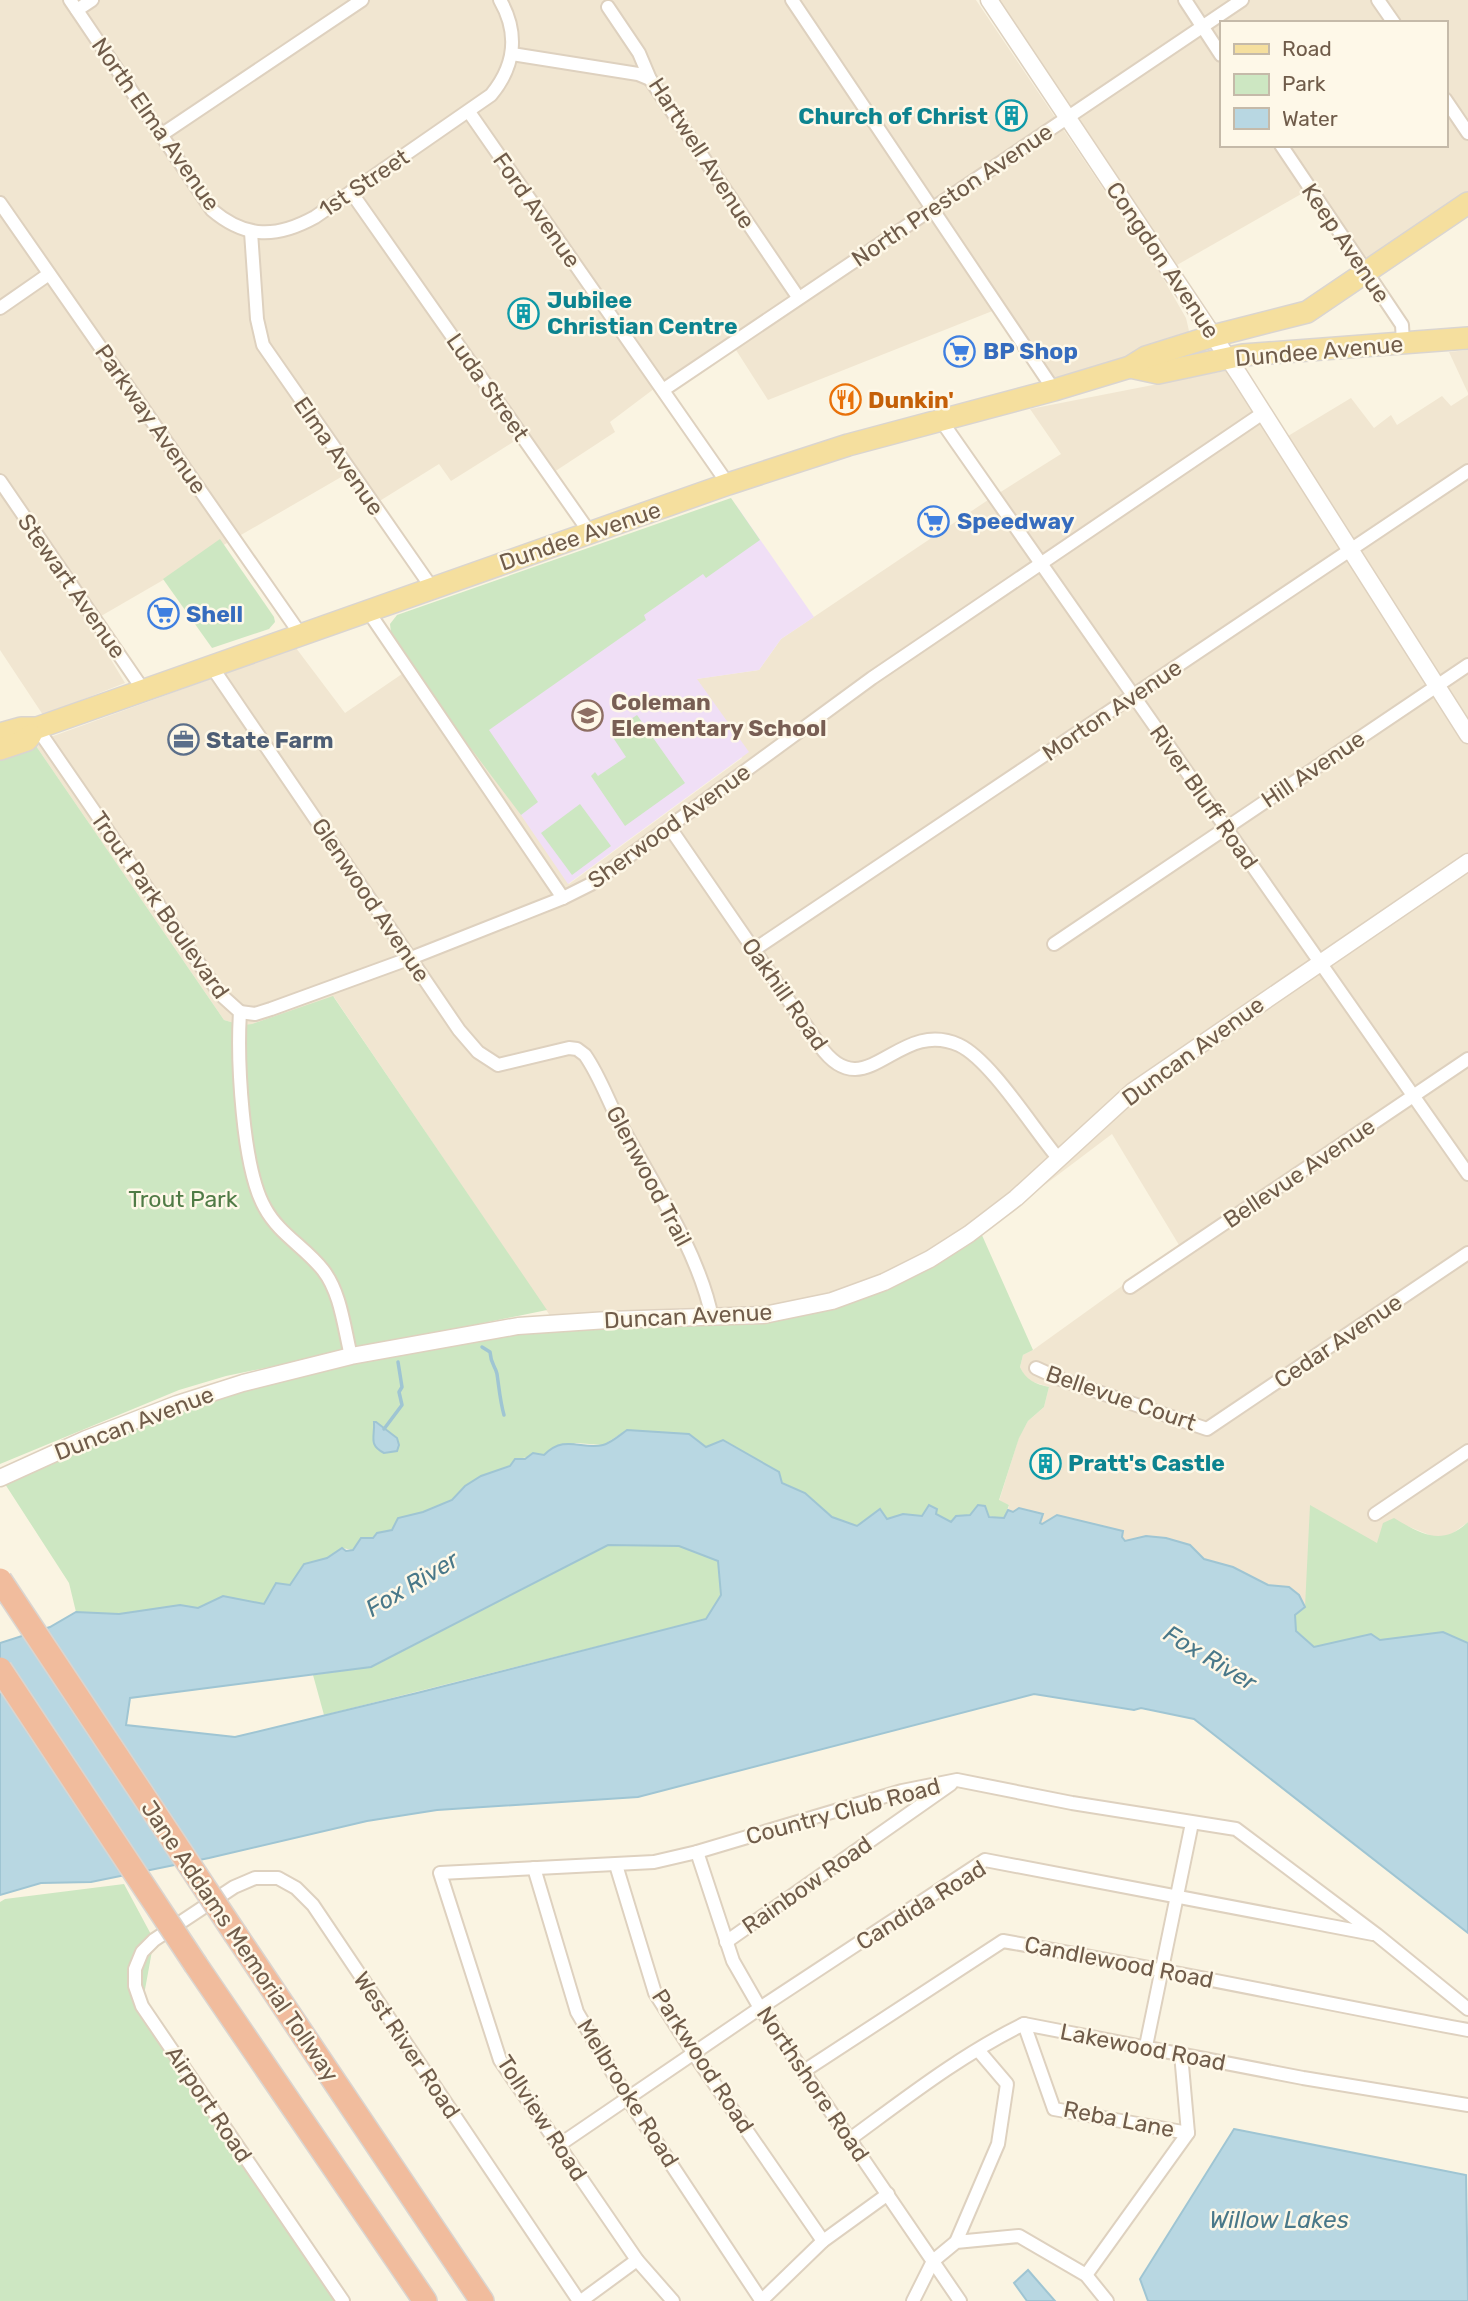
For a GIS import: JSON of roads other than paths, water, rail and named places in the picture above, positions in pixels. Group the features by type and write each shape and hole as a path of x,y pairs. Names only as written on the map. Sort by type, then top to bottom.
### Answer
{"highway":[{"name":"Jane Addams Memorial Tollway","path":"0,1580 482,2301"},
{"path":"0,1669 196,1965 425,2301"}],"main road":[{"path":"1228,358 1239,349 1290,324 1468,203"},
{"name":"Dundee Avenue","path":"1137,369 1146,357 1213,336 1307,312"},
{"name":"Dundee Avenue","path":"0,734 21,728 37,728 728,484 848,445 940,419 1137,369 1158,373 1243,355 1468,338"},
{"name":"Dundee Avenue","path":"0,749 27,740 37,728"}],"street":[{"path":"74,5 92,0"},
{"path":"161,135 362,0"},
{"path":"469,112 485,101 500,84 508,69 512,54 512,32 500,0"},
{"path":"792,0 1054,390"},
{"name":"Congdon Avenue","path":"989,0 1228,358 1468,735"},
{"path":"1185,0 1220,53"},
{"name":"North Preston Avenue","path":"663,390 1242,0"},
{"path":"1378,0 1393,21"},
{"name":"North Elma Avenue","path":"74,5 212,210 230,223 251,232"},
{"name":"Hartwell Avenue","path":"608,6 639,53 650,79 798,298"},
{"path":"512,54 638,74 650,79"},
{"path":"1447,102 1468,133"},
{"name":"1st Street","path":"251,232 282,230 300,225 469,112"},
{"name":"Ford Avenue","path":"469,112 728,484"},
{"name":"Keep Avenue","path":"1283,147 1402,325 1403,342"},
{"name":"Luda Street","path":"351,192 590,533"},
{"name":"Parkway Avenue","path":"0,203 301,635"},
{"name":"Elma Avenue","path":"251,232 257,319 260,337 267,352 432,588"},
{"path":"0,308 49,274"},
{"name":"Sherwood Avenue","path":"240,1012 249,1015 260,1013 411,958 563,898 606,874 849,695 1263,412"},
{"name":"River Bluff Road","path":"940,419 1468,1174"},
{"name":"Morton Avenue","path":"755,949 1468,471"},
{"name":"Stewart Avenue","path":"0,481 144,691"},
{"path":"368,611 563,898"},
{"name":"Hill Avenue","path":"1054,944 1468,665"},
{"name":"Glenwood Avenue","path":"212,667 465,1038 498,1065 569,1048"},
{"name":"Trout Park Boulevard","path":"37,728 220,994 229,1005 240,1012 238,1050 246,1137 261,1202 276,1224 311,1256 330,1281 351,1356"},
{"name":"Oakhill Road","path":"670,828 824,1052 834,1062 859,1070 875,1064 901,1047 921,1040 939,1040 960,1045 988,1069 1058,1158"},
{"name":"Duncan Avenue","path":"0,1478 86,1439 177,1404 243,1383 351,1356 518,1326 764,1315 852,1294 903,1273 947,1249 982,1225 1016,1198 1133,1091 1468,862"},
{"name":"Glenwood Trail","path":"569,1048 577,1049 586,1055 621,1126 657,1186 698,1272 712,1318"},
{"name":"Bellevue Avenue","path":"1130,1287 1468,1059"},
{"name":"Cedar Avenue","path":"1207,1429 1468,1253"},
{"name":"Bellevue Court","path":"1036,1368 1060,1379 1207,1429"},
{"path":"1375,1514 1468,1451"},
{"name":"Country Club Road","path":"440,1873 654,1862 697,1852 902,1791 957,1780 1072,1803 1236,1829 1377,1935 1468,2009"},
{"name":"Rainbow Road","path":"726,1942 957,1780"},
{"path":"1146,2046 1192,1823"},
{"name":"Northshore Road","path":"697,1852 733,1961 760,2008 960,2301"},
{"name":"Candida Road","path":"559,2145 760,2008 985,1860 1377,1935"},
{"name":"Parkwood Road","path":"616,1865 655,1993 822,2241"},
{"name":"Melbrooke Road","path":"534,1868 577,2012 628,2099 761,2300"},
{"name":"Tollview Road","path":"440,1873 500,2060 637,2260 674,2301"},
{"name":"West River Road","path":"192,1914 234,1887 256,1878 278,1878 296,1888 313,1905 580,2301"},
{"name":"Airport Road","path":"192,1914 154,1940 142,1952 135,1969 135,1986 142,2006 344,2301"},
{"name":"Candlewood Road","path":"804,2071 1003,1941 1163,1969 1468,2030"},
{"path":"850,2139 915,2091 996,2037 1024,2024"},
{"name":"Lakewood Road","path":"1024,2024 1303,2078 1468,2105"},
{"name":"Reba Lane","path":"1024,2024 1054,2109 1188,2133"},
{"path":"913,2301 933,2261 956,2242 998,2144 1007,2084 978,2050"},
{"path":"1086,2275 1188,2133 1181,2053"},
{"path":"761,2300 822,2241 888,2194"},
{"path":"956,2242 1019,2236 1086,2275 1107,2301"},
{"path":"580,2301 637,2260"}],"water":[{"path":"374,1422 397,1438 397,1451 384,1453 376,1447 373,1440"},
{"name":"Fox River","path":"627,1430 689,1434 706,1447 723,1440 779,1472 782,1483 805,1493 832,1517 857,1526 880,1509 887,1519 903,1514 922,1516 929,1505 937,1509 936,1514 951,1522 956,1516 970,1515 978,1505 985,1506 989,1517 1004,1518 1008,1510 1013,1512 1019,1508 1043,1514 1042,1524 1057,1515 1123,1531 1122,1537 1125,1541 1146,1536 1190,1545 1204,1559 1233,1567 1268,1585 1289,1587 1299,1595 1305,1607 1295,1615 1296,1631 1314,1647 1371,1634 1380,1640 1443,1632 1468,1643 1468,1933 1194,1719 1141,1708 1134,1710 1034,1694 638,1797 437,1810 367,1821 91,1882 41,1883 0,1895 0,1643 50,1627 76,1612 119,1614 180,1605 198,1608 223,1596 264,1604 276,1583 290,1585 304,1564 327,1558 342,1548 346,1551 353,1550 361,1538 373,1538 377,1533 392,1530 398,1518 423,1512 452,1500 465,1486 481,1476 510,1466 515,1459 525,1459 533,1453 544,1455 559,1445 603,1445","holes":["608,1545 679,1546 718,1561 721,1595 706,1619 235,1737 126,1725 130,1698 371,1667"]},
{"name":"Willow Lakes","path":"1234,2129 1466,2175 1468,2301 1148,2301 1140,2279"},
{"path":"1028,2270 1055,2301 1027,2301 1014,2283"}],"waterway":[{"path":"482,1347 490,1352 504,1415"},
{"path":"384,1429 402,1405 398,1362"}],"place":[{"name":"Church of Christ","path":"1011,116"},
{"name":"Jubilee Christian Centre","path":"524,313"},
{"name":"BP Shop","path":"960,351"},
{"name":"Dunkin'","path":"845,400"},
{"name":"Speedway","path":"934,521"},
{"name":"Shell","path":"163,614"},
{"name":"Coleman Elementary School","path":"588,715"},
{"name":"State Farm","path":"183,740"},
{"name":"Pratt's Castle","path":"1045,1463"}],"park label":[{"name":"Trout Park","path":"183,1199"}]}
